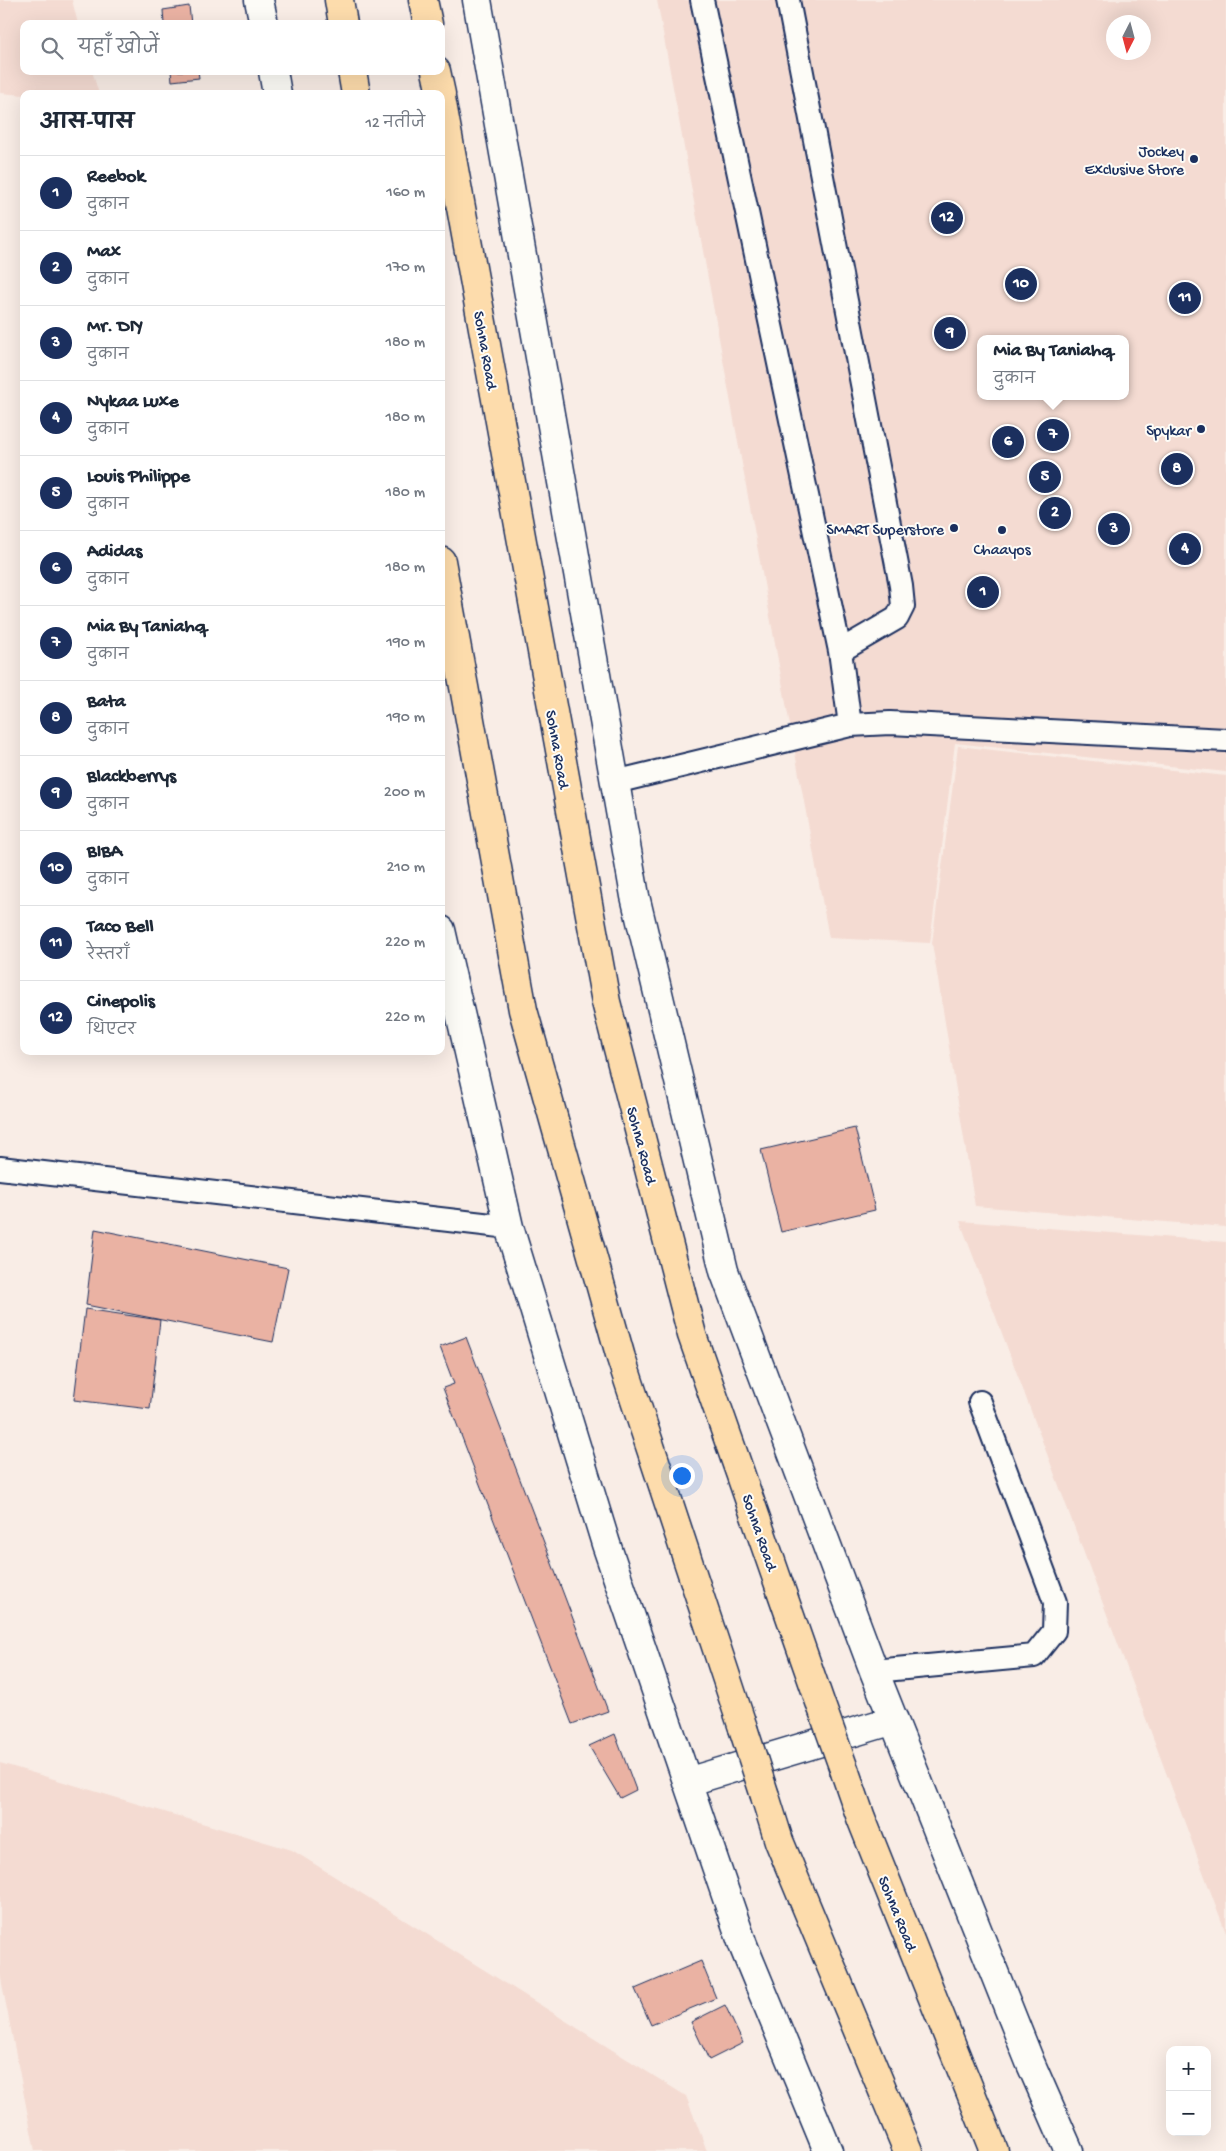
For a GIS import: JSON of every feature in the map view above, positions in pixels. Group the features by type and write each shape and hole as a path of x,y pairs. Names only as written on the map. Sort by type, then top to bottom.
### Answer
{"highway":[{"path":"339,0 343,20"},
{"path":"424,0 427,20"},
{"path":"353,75 355,90"},
{"path":"437,75 439,90"},
{"name":"Sohna Road","path":"445,120 606,1002 692,1335 861,1818 994,2151"},
{"path":"445,583 523,1010 621,1358 779,1841 908,2151"}],"main road":[{"path":"259,0 263,20"},
{"path":"477,0 635,896 724,1271 874,1670 1030,2062 1069,2151"},
{"path":"274,75 277,90"},
{"path":"445,947 509,1227 606,1544 743,1945 828,2151"},
{"path":"687,1782 894,1720"}],"lane":[{"path":"702,0 840,651 850,724"},
{"path":"788,0 901,586 903,606 897,618 840,651"},
{"path":"615,782 850,724 890,723 1226,740"},
{"path":"0,1168 509,1227"},
{"path":"874,1670 1034,1656 1054,1631 1055,1602 980,1402"}],"shaded area":[{"path":"0,0 72,0 77,20 20,20 20,75 93,75 98,90 20,90 20,95 0,93"},
{"path":"657,0 1226,0 1226,772 955,743 930,943 829,938"},
{"path":"958,746 1226,776 1226,1227 975,1206 932,943"},
{"path":"960,1221 1226,1242 1226,1933"},
{"path":"0,1763 292,1850 686,2096 707,2151 35,2151 0,1974"}],"building":[{"path":"189,6 191,20 164,20 163,10"},
{"path":"171,75 199,75 199,78 172,81"},
{"path":"855,1128 875,1210 781,1232 761,1150"},
{"path":"95,1229 288,1268 273,1342 86,1305"},
{"path":"85,1309 160,1320 150,1409 74,1400"},
{"path":"466,1337 608,1711 572,1724 443,1388 454,1384 440,1347"},
{"path":"615,1734 636,1790 620,1798 589,1746"},
{"path":"701,1961 716,1998 651,2025 635,1989"},
{"path":"725,2005 743,2043 709,2060 691,2022"}],"place":[{"name":"Jockey Exclusive Store","path":"1194,159"},
{"name":"Cinepolis","path":"947,218"},
{"name":"BIBA","path":"1021,284"},
{"name":"Taco Bell","path":"1185,298"},
{"name":"Blackberrys","path":"950,333"},
{"name":"Spykar","path":"1201,429"},
{"name":"Mia By Taniahq","path":"1053,435"},
{"name":"Adidas","path":"1008,442"},
{"name":"Bata","path":"1177,469"},
{"name":"Louis Philippe","path":"1045,477"},
{"name":"Max","path":"1055,513"},
{"name":"SMART Superstore","path":"954,528"},
{"name":"Mr. DIY","path":"1114,529"},
{"name":"Chaayos","path":"1002,530"},
{"name":"Nykaa Luxe","path":"1185,549"},
{"name":"Reebok","path":"983,592"}]}
